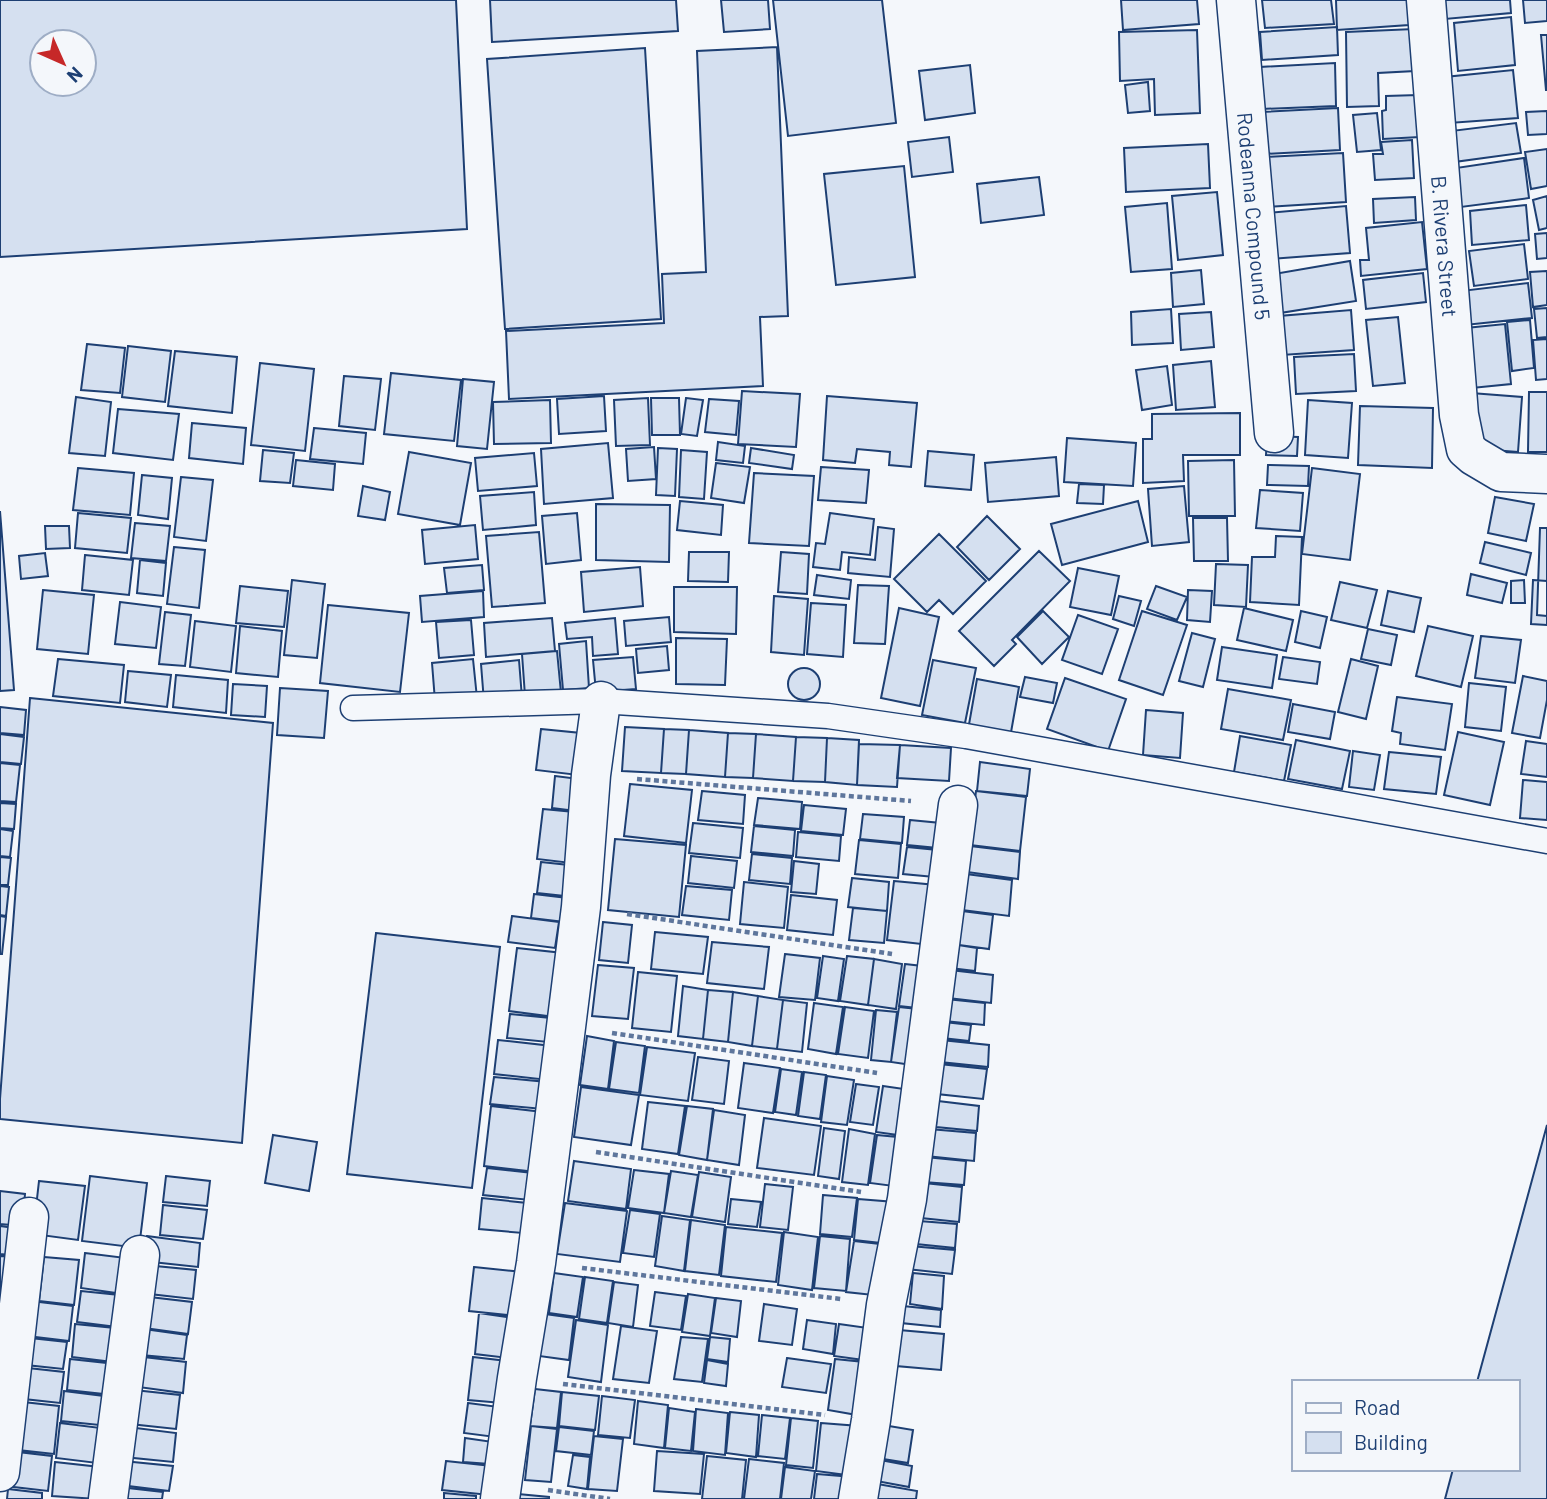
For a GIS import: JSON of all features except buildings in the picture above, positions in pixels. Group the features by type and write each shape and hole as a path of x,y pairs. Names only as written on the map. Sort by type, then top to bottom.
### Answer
{"street":[{"name":"Rodeanna Compound 5","path":"1236,0 1274,433"},
{"name":"B. Rivera Street","path":"1426,0 1459,415 1466,449 1501,472 1547,474"},
{"path":"501,1491 536,1263 566,1027 581,907 590,775 601,701"},
{"path":"858,1499 886,1305 906,1199 958,805"},
{"path":"0,1472 29,1217"},
{"path":"108,1499 140,1255"}],"lane":[{"path":"353,708 601,701 828,716 966,736 1547,841"}],"path":[{"path":"590,775 958,805"},
{"path":"581,907 937,961"},
{"path":"566,1027 921,1080"},
{"path":"550,1145 906,1199"},
{"path":"536,1263 886,1305"},
{"path":"517,1378 871,1420"},
{"path":"501,1491 610,1499"}]}
